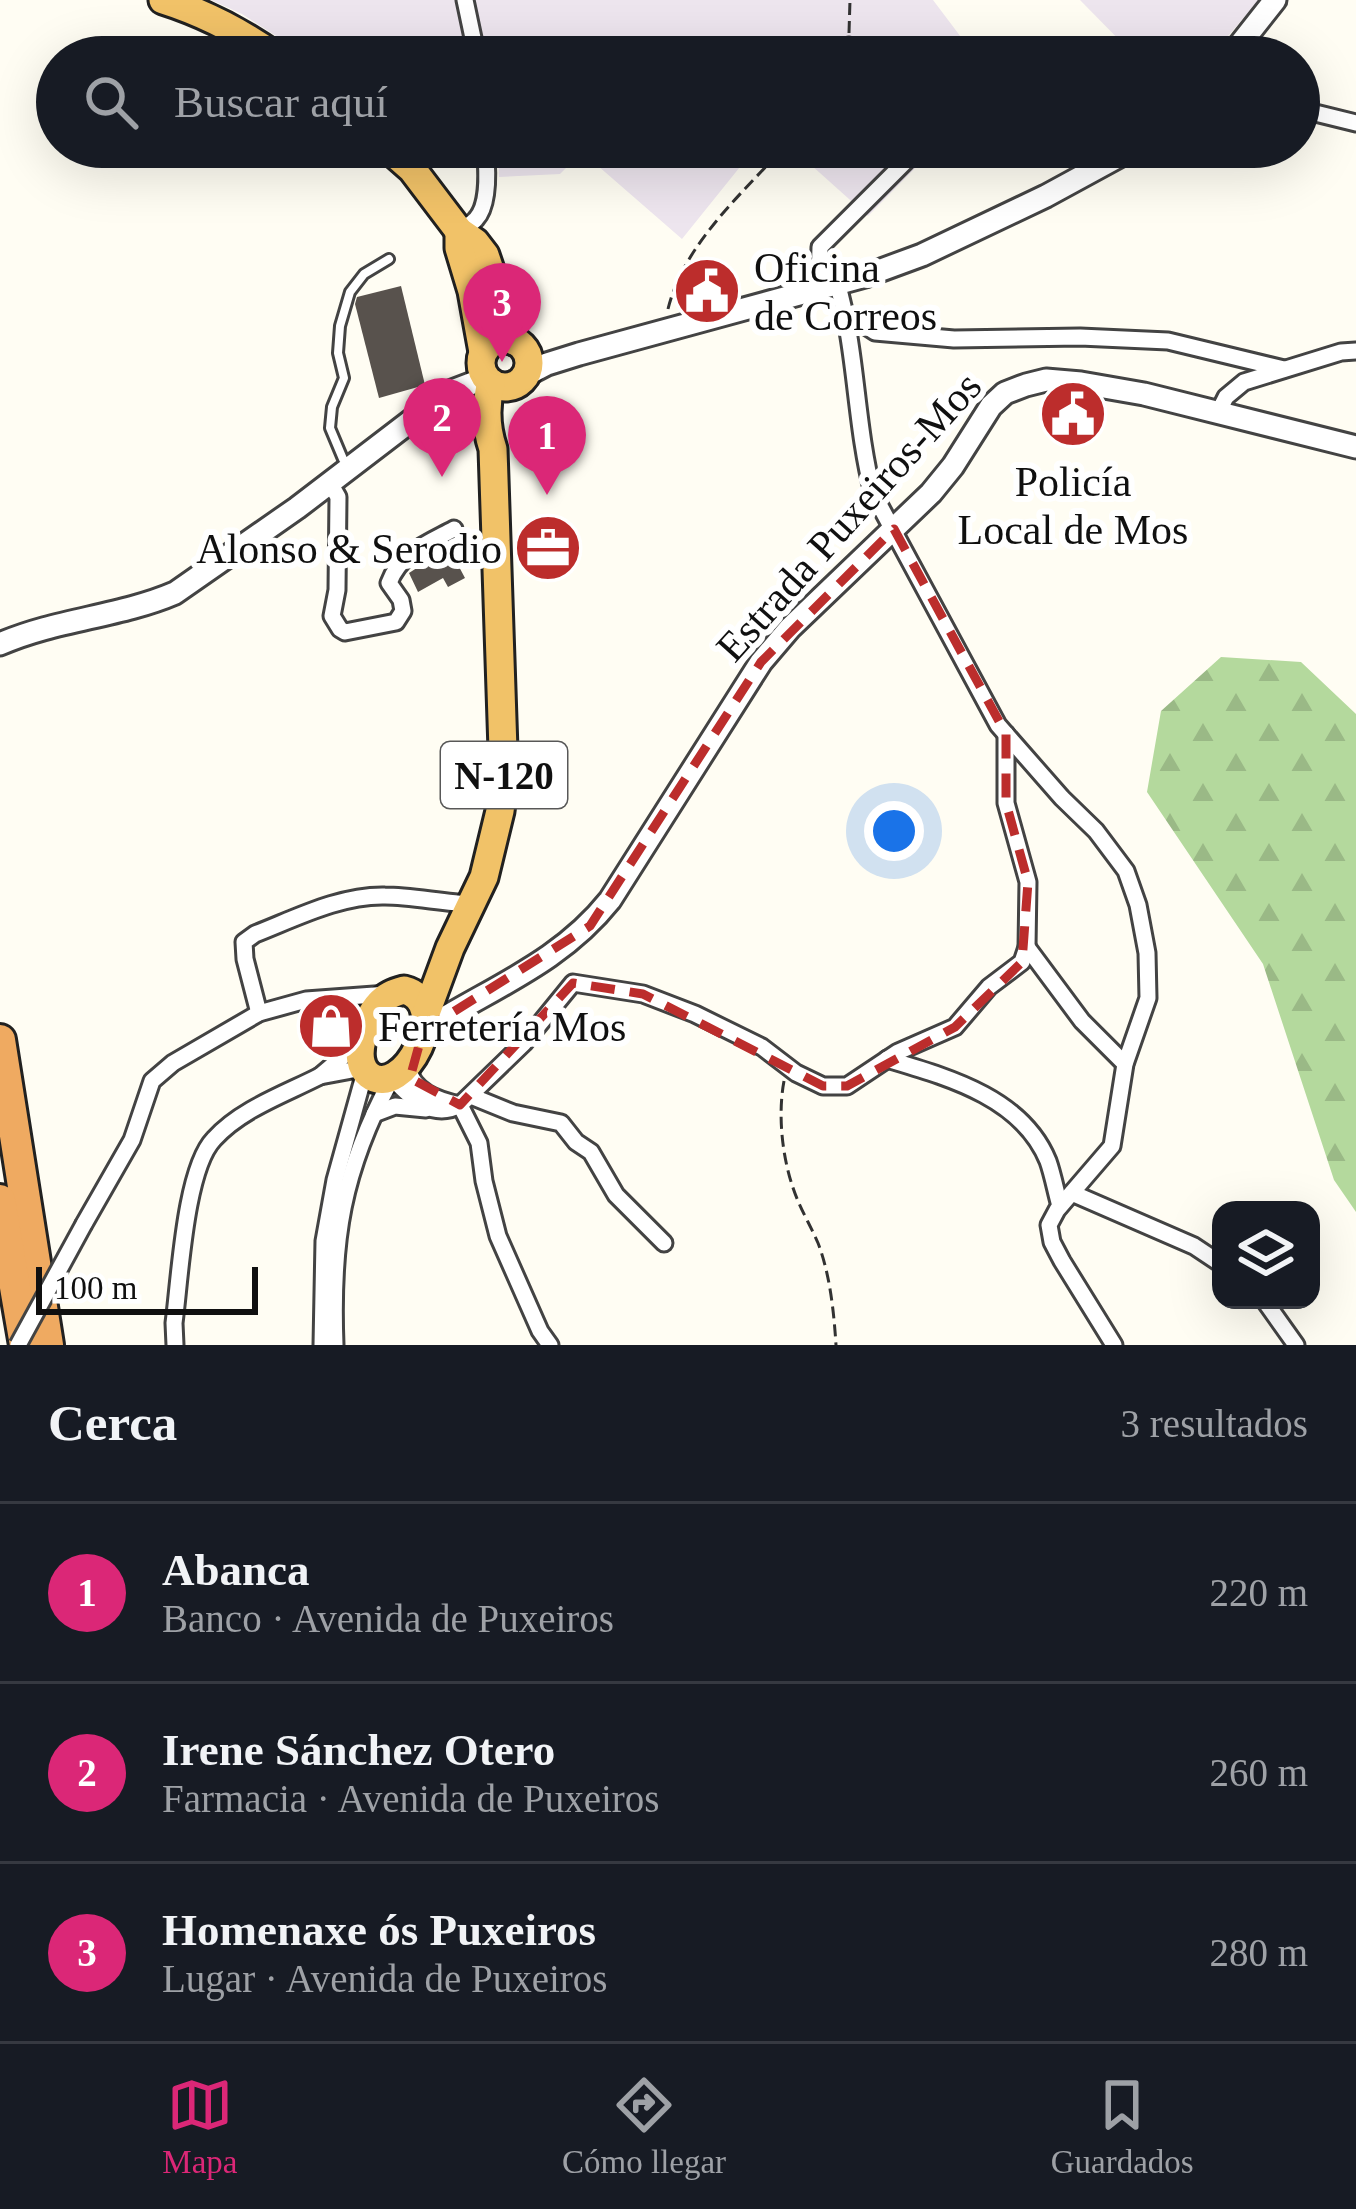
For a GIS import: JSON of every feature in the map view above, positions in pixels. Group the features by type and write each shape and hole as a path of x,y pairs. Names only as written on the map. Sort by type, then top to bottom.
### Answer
{"highway":[{"path":"163,0 196,10 245,36"},
{"name":"N-120","path":"411,168 459,231 485,256 529,362 501,375 486,400 493,449 504,779 494,842 472,904 418,1001"},
{"name":"N-120","path":"459,231 459,248 501,375"},
{"path":"501,375 487,346 500,339 518,344"},
{"path":"376,1057 376,1006 418,1001"},
{"path":"376,1057 418,1001"},
{"path":"0,1040 48,1345"},
{"path":"0,1200 21,1345"}],"street":[{"path":"465,0 473,36"},
{"path":"1247,36 1275,0"},
{"path":"1320,115 1356,123"},
{"path":"459,231 482,209 487,168"},
{"path":"899,168 820,247 828,286 846,313 875,332 954,339 1168,341 1284,369"},
{"path":"8,640 175,593 452,391 828,286 922,255 1097,168"},
{"path":"846,313 865,461 874,494 998,725 1096,831 1126,871 1138,905 1147,953 1148,998 1125,1064 1112,1146 1049,1225 1052,1242 1114,1345"},
{"path":"518,344 579,354"},
{"path":"1218,413 1244,382 1356,351"},
{"name":"Estrada Puxeiros-Mos","path":"418,1001 463,1004 538,965 590,926 761,662 790,628 931,494 991,406 1005,393 1046,380 1081,383 1356,447"},
{"path":"330,483 338,496 337,590 332,616 345,632 396,622 403,611 389,583 395,567 415,549 454,529"},
{"path":"371,1116 395,1106 446,1111 466,1101 524,1043 573,983 664,1002 762,1047 823,1086 847,1086 887,1059 956,1027 989,987 1022,962 1027,947 1028,882 1006,803 1006,734"},
{"path":"259,1013 244,942 255,934 344,900 385,896 472,904"},
{"path":"1027,947 1082,1022 1125,1064"},
{"path":"335,1345 335,1268 342,1207 371,1116 376,1057 367,1009 346,997"},
{"path":"21,1345 132,1139 152,1081 172,1064 259,1013 306,1000 447,998 463,1004"},
{"path":"175,1345 194,1180 204,1150 240,1117 320,1076 376,1057"},
{"path":"320,1076 376,1057"},
{"path":"376,1057 439,1100 466,1101 561,1123 591,1152 616,1195 664,1243"},
{"path":"376,1057 418,1102 431,1109"},
{"path":"322,1345 324,1241 335,1180 376,1057"},
{"path":"887,1059 978,1090 999,1103 1033,1136 1047,1160 1060,1206"},
{"path":"466,1101 498,1236 550,1345"},
{"path":"1072,1192 1212,1258"},
{"path":"1271,1309 1297,1345"}],"lane":[{"path":"350,466 330,428 332,407 344,378 338,353 340,326 350,292 364,274 389,259"}],"path":[{"path":"850,0 851,36"},
{"path":"667,329 670,298 701,238 765,168"},
{"path":"790,1068 783,1085 786,1162 796,1198 819,1246 836,1345"}],"highlighted area":[{"path":"894,529 1006,734 1006,803 1028,882 1022,962 955,1027 847,1086 823,1086 643,994 573,983 460,1105 410,1078 423,1031 590,926 761,662"}],"shaded area":[{"path":"211,0 933,0 960,36 276,36"},
{"path":"1080,0 1259,0 1228,36 1115,36"},
{"path":"499,168 566,168 560,174 499,177"},
{"path":"600,168 739,168 682,239"},
{"path":"814,168 915,168 868,216"}],"green space":[{"path":"1221,657 1301,662 1356,714 1356,1212 1334,1180 1263,964 1147,792 1161,711"}],"building":[{"path":"401,286 425,385 379,398 355,304 357,297"},
{"path":"443,548 465,578 448,587 443,578 418,592 409,573"}],"place":[{"name":"Oficina de Correos","path":"707,291"},
{"name":"Homenaxe ós Puxeiros","path":"502,362"},
{"name":"Policía Local de Mos","path":"1073,414"},
{"name":"Irene Sánchez Otero","path":"442,477"},
{"name":"Abanca","path":"547,495"},
{"name":"Alonso & Serodio","path":"548,548"},
{"name":"Ferretería Mos","path":"331,1026"}]}
